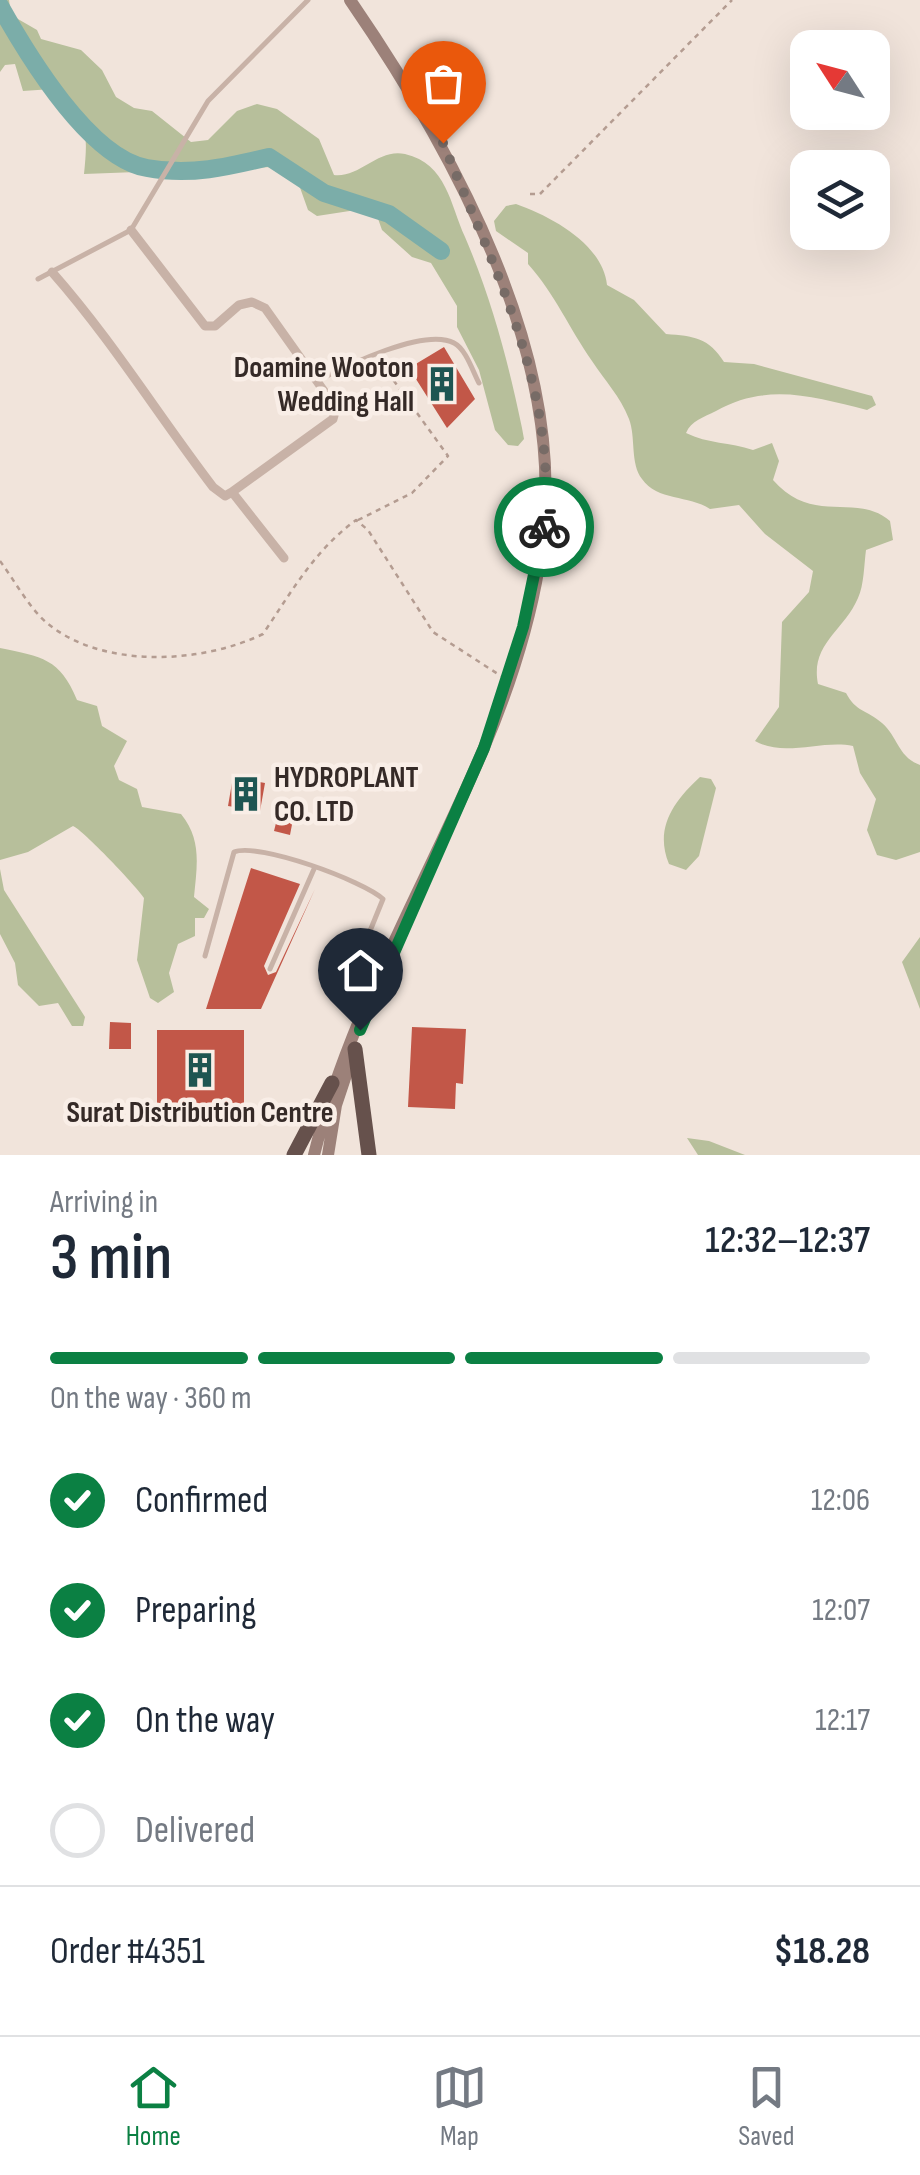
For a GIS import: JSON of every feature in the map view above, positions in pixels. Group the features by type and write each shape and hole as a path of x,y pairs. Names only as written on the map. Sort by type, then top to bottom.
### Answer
{"highway":[{"path":"355,1049 370,1155"},
{"path":"294,1155 332,1083"}],"main road":[{"path":"314,1155 332,1083 484,748 538,569 546,509 543,440 533,378 478,221 443,143 350,0"},
{"path":"328,1155 336,1105 365,1010"}],"street":[{"path":"52,272 131,368 147,400 213,487 226,496 334,419 336,408 266,308 252,302 240,305 215,326 196,320 130,230"},
{"path":"232,492 284,558"}],"lane":[{"path":"38,280 130,230 208,101 308,0"},
{"path":"318,380 373,352 441,340 454,343 480,383"},
{"path":"205,956 234,852 242,848 276,854 382,899 348,986 347,994 365,1010"},
{"path":"270,968 314,869"}],"path":[{"path":"530,194 540,194 732,0"},
{"path":"0,561 44,621 72,640 122,656 208,652 263,634 300,575 336,534 412,493 448,456 373,352"},
{"path":"356,520 368,530 433,632 507,680"}],"green space":[{"path":"0,0 9,0 11,15 37,30 41,39 81,50 102,70 116,97 134,108 152,111 191,142 208,140 237,111 257,104 277,109 319,139 334,175 352,172 395,153 419,159 430,167 445,187 483,284 505,355 524,439 518,446 508,445 495,430 479,370 457,327 457,306 431,263 412,257 382,230 376,213 356,210 317,216 308,210 298,182 271,167 84,174 85,136 73,106 52,89 23,91 15,64 5,65 0,72"},
{"path":"516,204 574,234 596,257 607,285 634,300 666,334 700,340 724,362 754,364 872,396 876,405 867,410 791,395 754,397 703,417 686,433 753,450 772,443 779,461 773,480 788,494 819,506 863,509 890,521 893,540 866,550 860,593 823,648 818,684 846,693 858,707 882,723 907,757 920,765 920,852 896,860 877,855 867,830 876,799 860,773 853,746 778,748 755,741 779,707 782,622 809,592 813,571 765,534 739,505 710,509 656,491 642,479 636,466 631,426 621,403 528,264 528,253 496,231 494,221 506,206"},
{"path":"0,648 56,667 77,700 97,706 102,726 127,741 114,766 119,780 137,789 142,807 181,814 188,824 196,853 194,897 209,909 204,918 195,918 195,936 178,944 169,973 174,992 158,1003 150,998 137,960 144,898 87,837 73,826 28,852 0,860"},
{"path":"700,777 711,779 716,788 699,856 686,870 669,864 665,827 682,796"},
{"path":"0,869 4,890 85,1017 83,1026 72,1026 58,1003 39,1006 18,985 15,963 0,934"},
{"path":"920,937 920,1009 902,962"},
{"path":"687,1138 709,1141 745,1155 698,1155"}],"building":[{"name":"Doamine Wooton Wedding Hall","path":"444,347 475,399 447,428 409,368"},
{"name":"HYDROPLANT CO. LTD","path":"233,777 265,783 260,811 228,806"},
{"path":"279,811 294,814 290,835 274,831"},
{"path":"251,868 300,884 264,966 268,975 276,972 315,889 261,1009 206,1009"},
{"path":"110,1022 131,1023 131,1049 109,1049"},
{"path":"412,1027 466,1029 463,1084 456,1083 455,1109 408,1107"},
{"name":"Surat Distribution Centre","path":"157,1030 244,1030 244,1109 157,1110"}],"waterway":[{"path":"0,6 62,101 103,145 125,160 147,168 194,171 269,157 324,193 389,214 441,251"}],"way so far":[{"path":"443,143 478,221 533,378 546,475 544,527"}],"place":[{"name":"Doamine Wooton Wedding Hall","path":"442,384"},
{"name":"HYDROPLANT CO. LTD","path":"246,794"},
{"name":"Surat Distribution Centre","path":"200,1070"}],"route":[{"path":"360,1030 406,916 484,748 523,627 544,527"}]}
